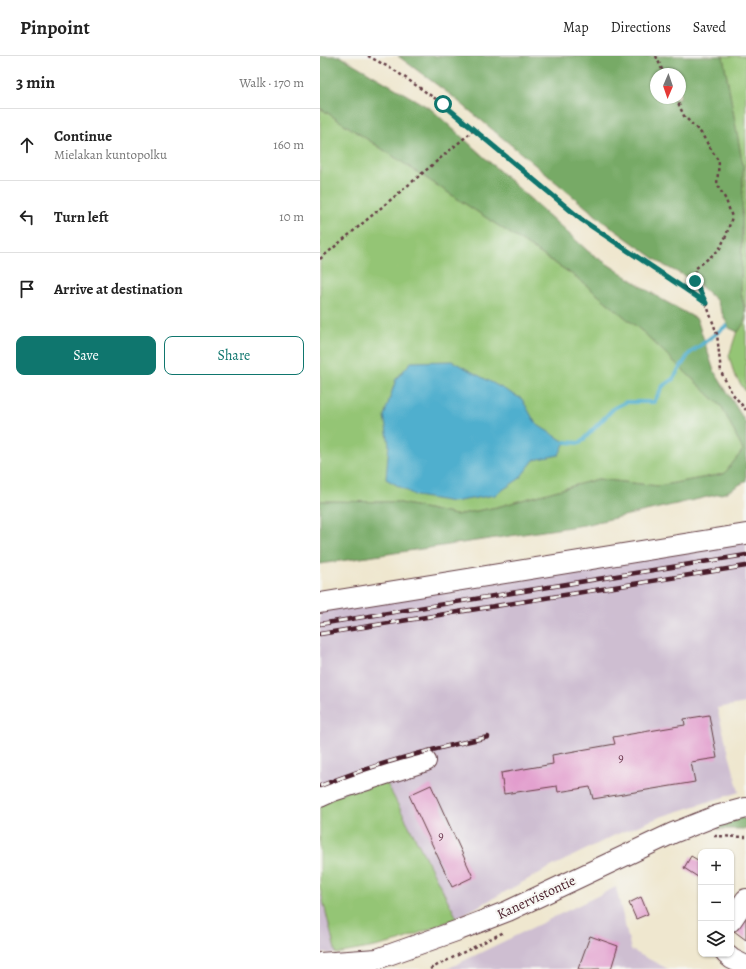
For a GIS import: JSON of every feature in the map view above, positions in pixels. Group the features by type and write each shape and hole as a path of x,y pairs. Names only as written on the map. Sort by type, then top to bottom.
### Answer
{"street":[{"path":"320,603 746,534"},
{"path":"320,797 333,791 426,760"},
{"name":"Kanervistontie","path":"320,963 378,964 508,911 695,824 746,808"},
{"path":"734,917 746,899"},
{"path":"730,957 746,966"}],"path":[{"path":"368,56 394,70 443,104 582,220 706,303"},
{"path":"656,56 661,68"},
{"path":"679,104 684,116 701,132 719,162 717,184 726,200 732,217 726,236 718,250 695,269 695,281 706,303 717,334 721,372 732,393 746,410"},
{"path":"320,259 474,130"}],"shaded area":[{"path":"746,539 746,703 717,708 739,792 660,817 615,835 545,870 457,918 384,778 320,801 320,605"},
{"path":"616,887 631,950 668,969 447,969"},
{"path":"320,888 336,954 320,953"}],"green space":[{"path":"320,56 340,56 431,109 589,252 661,299 697,319 714,371 746,423 746,481 725,493 584,525 320,564 320,501 396,502 456,515 497,507 598,479 658,486 724,474 743,450 722,407 643,332 576,277 320,108"},
{"path":"398,56 723,56 743,166 741,292 746,316 743,325 738,332 729,328 716,300 695,281 665,266 605,223 452,96"},
{"path":"723,56 746,56 746,313 741,292 743,166"},
{"path":"320,108 576,277 643,332 722,407 743,450 724,474 658,486 598,479 497,507 456,515 396,502 320,501"},
{"path":"746,316 746,392 734,374 729,356 736,334 743,325"},
{"path":"384,778 457,918 399,941 336,954 320,888 320,801"},
{"path":"746,817 746,829 718,829 716,824"}],"water":[{"path":"452,361 522,399 536,424 565,442 559,455 534,460 519,479 495,495 453,502 416,496 386,479 389,444 384,416 396,379 411,362"}],"building":[{"path":"709,715 717,758 691,762 695,782 593,799 590,787 558,792 557,786 504,794 501,773 553,764 552,755 615,744 613,737 685,725 684,719"},
{"path":"431,785 473,877 452,887 409,795"},
{"path":"691,856 698,860 698,877 684,868"},
{"path":"641,897 648,914 636,919 629,903"},
{"path":"746,914 746,940 734,931"},
{"path":"590,936 618,946 611,969 578,969"}],"waterway":[{"path":"565,442 580,443 614,408 626,402 654,402 663,386 673,379 689,354 726,326"}],"railway":[{"path":"320,624 746,555"},
{"path":"320,634 746,566"},
{"path":"320,786 403,758 488,737"}],"route":[{"path":"443,104 582,220 706,303 695,281"}]}
